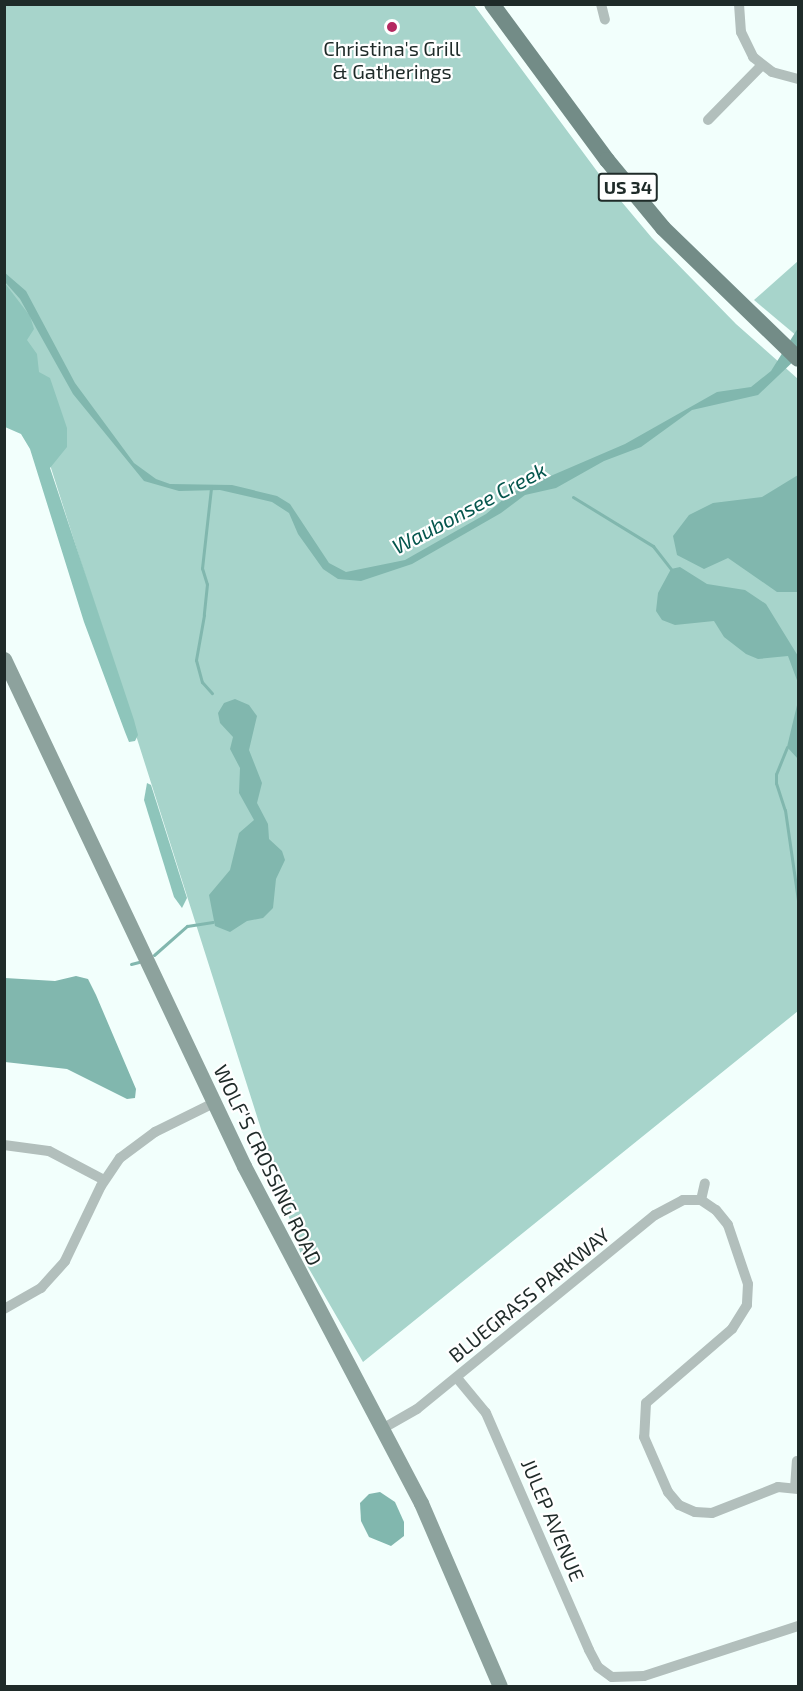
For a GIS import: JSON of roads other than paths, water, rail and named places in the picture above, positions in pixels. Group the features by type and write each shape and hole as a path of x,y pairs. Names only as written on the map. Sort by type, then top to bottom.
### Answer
{"main road":[{"name":"US 34","path":"492,4 628,188 684,250 770,335 798,359"},
{"name":"WOLF'S CROSSING ROAD","path":"4,659 214,1103 306,1289 432,1527 500,1686"}],"street":[{"path":"601,4 605,21"},
{"path":"739,4 744,40 762,65 785,77 798,79"},
{"path":"708,120 762,65"},
{"path":"4,1310 32,1295 58,1270 104,1180 120,1158 140,1142 214,1103"},
{"path":"4,1145 49,1150 104,1180"},
{"path":"705,1183 701,1200 716,1210 728,1225 748,1284 747,1305 732,1329 658,1389 646,1403 639,1412 644,1437 668,1492 684,1512 712,1513 769,1490 797,1488 797,1461"},
{"name":"BLUEGRASS PARKWAY","path":"382,1429 417,1409 457,1378 655,1215 683,1200 701,1200"},
{"name":"JULEP AVENUE","path":"457,1378 486,1413 589,1650 598,1666 611,1680 644,1676 798,1626"}],"waterway":[{"path":"211,488 202,568 207,584 196,660 202,682 212,693"},
{"path":"573,497 653,546 671,569"},
{"path":"787,747 776,774 776,783 785,810 798,900"},
{"path":"154,955 187,926 213,922"},
{"path":"131,964 139,962"}],"place":[{"name":"Christina's Grill & Gatherings","path":"392,27"}],"water label":[{"name":"Waubonsee Creek","path":"469,508"}]}
